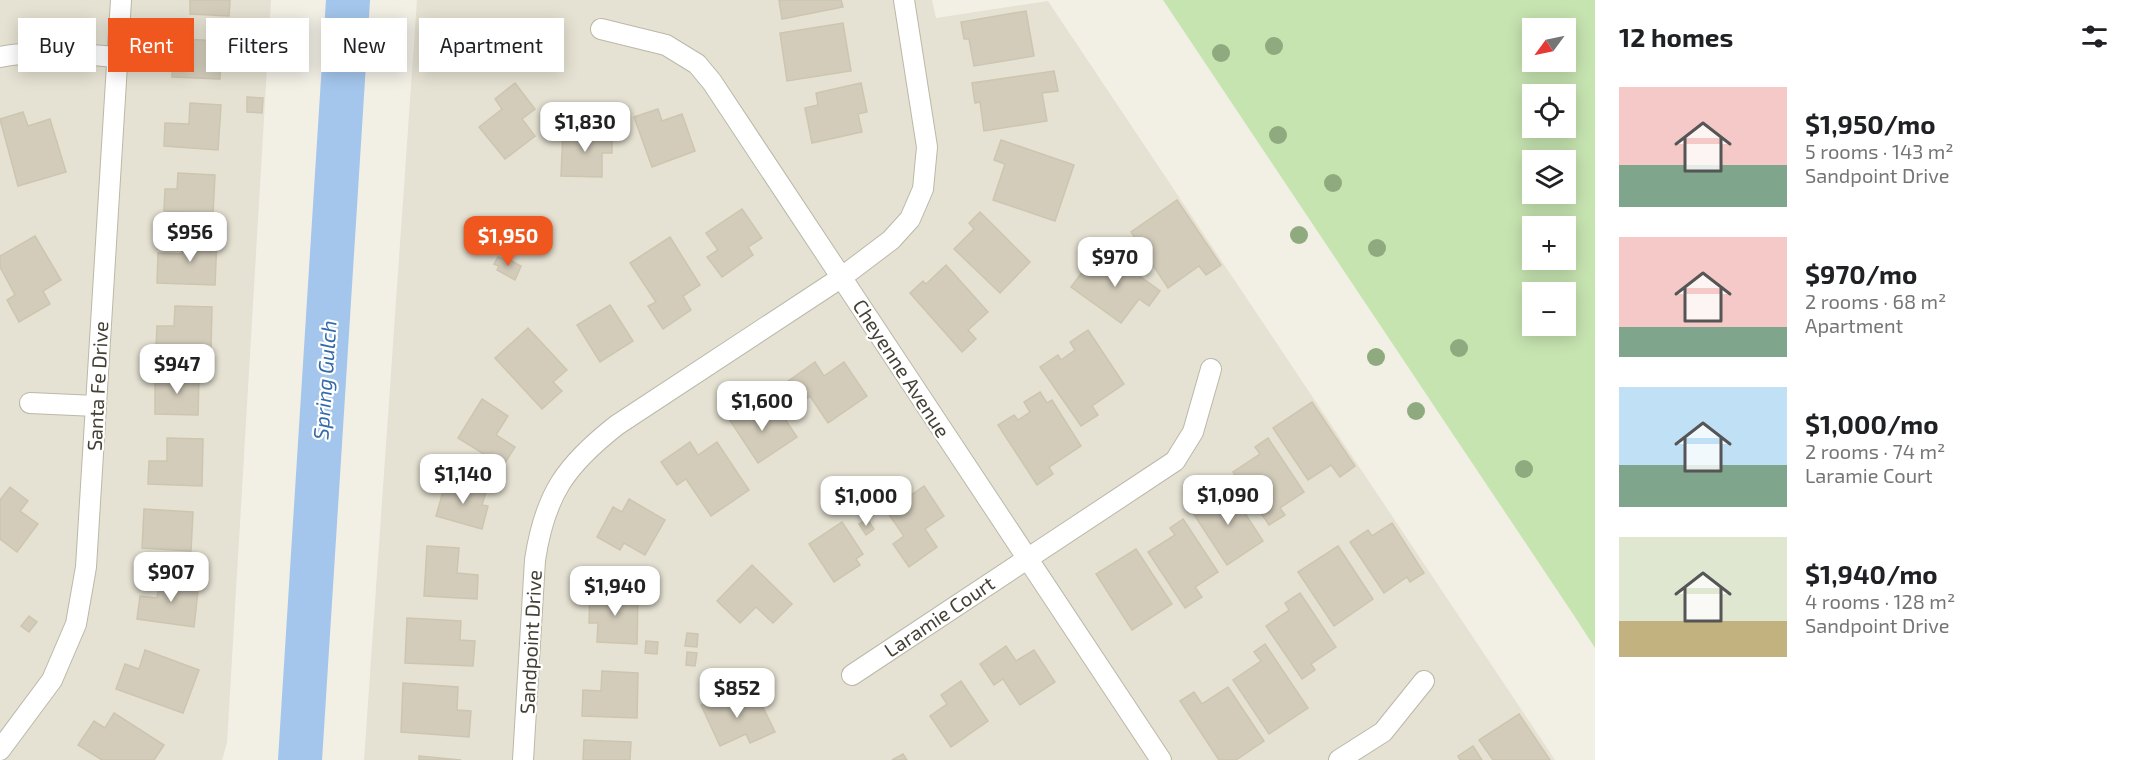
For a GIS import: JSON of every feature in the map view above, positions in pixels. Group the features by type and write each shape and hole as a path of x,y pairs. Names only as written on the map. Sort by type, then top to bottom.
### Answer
{"street":[{"name":"Santa Fe Drive","path":"120,18 121,0"},
{"name":"Sandpoint Drive","path":"523,760 538,537 552,496 560,481 591,446 617,424 842,277 891,240 910,219 923,189 927,147 904,0"},
{"name":"Cheyenne Avenue","path":"601,29 666,45 697,64 725,101 1161,760"},
{"path":"0,57 15,54 65,53 108,56"},
{"name":"Santa Fe Drive","path":"0,750 52,680 76,624 86,567 116,72"},
{"name":"Laramie Court","path":"852,675 1175,461 1193,432 1211,369"},
{"path":"30,403 96,406"},
{"path":"1339,760 1383,732 1424,681"}],"shaded area":[{"path":"0,0 271,0 270,18 206,18 206,72 267,72 227,743 222,760 0,760"},
{"path":"417,0 932,0 936,18 1048,1 1555,760 364,760"}],"green space":[{"path":"1163,0 1595,0 1595,648 1575,617"}],"building":[{"path":"190,0 230,0 229,16 190,14"},
{"path":"779,0 841,0 843,7 782,19"},
{"path":"1026,11 1034,56 974,66 969,39 964,39 961,22"},
{"path":"843,23 851,71 787,81 780,33"},
{"path":"194,40 206,40 206,72 220,72 220,79 172,77 172,72 194,72"},
{"path":"1054,71 1058,91 1042,93 1047,121 984,131 980,102 975,103 972,83"},
{"path":"515,83 535,109 522,119 535,136 505,159 479,127 502,109 495,99"},
{"path":"861,83 867,112 858,114 862,132 812,143 805,108 818,105 816,93"},
{"path":"247,97 263,98 262,113 247,112"},
{"path":"190,103 221,105 218,150 164,146 165,123 189,124"},
{"path":"658,109 662,121 682,114 695,151 652,167 634,117"},
{"path":"23,112 28,126 50,119 66,172 18,186 0,119"},
{"path":"563,131 612,132 612,153 602,153 602,177 561,176"},
{"path":"1001,140 1074,165 1055,221 993,200 1005,164 994,160"},
{"path":"178,173 215,175 213,213 164,211 165,189 177,189"},
{"path":"1177,200 1221,265 1206,275 1199,266 1168,288 1131,232"},
{"path":"742,209 762,238 748,247 753,255 722,277 707,257 718,250 706,233"},
{"path":"980,212 1030,262 1000,293 954,249 974,229 969,223"},
{"path":"35,236 61,280 43,291 50,304 19,322 7,300 15,295 0,267 0,256"},
{"path":"182,236 217,237 215,285 157,283 158,253 182,254"},
{"path":"670,237 700,285 683,296 691,310 663,329 648,306 656,302 630,263"},
{"path":"1108,253 1160,291 1149,306 1139,299 1121,323 1071,287 1083,271 1091,276"},
{"path":"498,257 503,259 504,257 521,266 515,280 497,270 499,266 494,264"},
{"path":"946,265 988,312 968,330 976,339 962,352 910,293 923,281 926,284"},
{"path":"610,305 633,341 600,362 577,325"},
{"path":"175,306 212,307 211,350 156,348 157,326 174,326"},
{"path":"528,328 567,370 553,382 562,391 542,409 495,358"},
{"path":"1088,330 1124,384 1092,406 1098,415 1081,426 1040,367 1058,355 1061,360 1075,350 1070,342"},
{"path":"815,362 824,376 844,362 867,396 828,423 810,396 801,403 787,382"},
{"path":"155,375 199,376 198,415 155,414"},
{"path":"1040,392 1047,403 1052,400 1081,446 1049,467 1053,474 1037,485 998,425 1014,415 1018,420 1030,412 1024,402"},
{"path":"482,399 508,416 496,435 515,447 503,466 458,438"},
{"path":"1312,402 1355,466 1340,477 1331,465 1308,480 1273,428"},
{"path":"746,403 759,423 779,410 797,437 758,463 727,416"},
{"path":"167,438 203,439 202,486 148,484 149,461 167,461"},
{"path":"1268,438 1304,492 1280,508 1285,515 1269,525 1233,472 1260,454 1255,447"},
{"path":"690,442 698,455 717,442 749,490 711,516 686,479 677,485 661,462"},
{"path":"446,481 486,492 482,505 488,506 482,529 436,516"},
{"path":"1226,484 1263,541 1227,565 1193,513 1216,498 1213,493"},
{"path":"924,486 944,516 925,529 937,547 909,567 893,544 904,536 887,512"},
{"path":"10,487 28,501 20,511 38,524 17,552 0,539 0,500"},
{"path":"629,499 665,520 645,555 624,543 620,550 597,537 613,507 622,512"},
{"path":"863,499 875,502 873,513 861,510"},
{"path":"144,509 193,512 191,551 142,548"},
{"path":"867,519 874,529 866,535 859,524"},
{"path":"1183,519 1218,572 1195,587 1202,597 1185,608 1148,552 1175,535 1170,528"},
{"path":"842,522 863,554 856,559 860,565 834,582 809,544"},
{"path":"1392,523 1424,573 1410,582 1407,577 1384,593 1350,542 1368,530 1372,536"},
{"path":"427,546 459,548 457,573 478,575 477,599 424,596"},
{"path":"1338,546 1373,599 1334,626 1298,572"},
{"path":"1136,549 1172,604 1132,630 1096,574"},
{"path":"752,565 792,604 773,623 756,607 740,623 717,601"},
{"path":"599,568 612,568 612,580 599,580"},
{"path":"160,577 199,582 194,627 137,619 140,596 157,598"},
{"path":"590,593 638,595 637,644 597,642 598,623 589,623"},
{"path":"1300,593 1336,647 1311,664 1315,670 1302,679 1266,626 1289,610 1285,603"},
{"path":"29,616 37,622 29,632 21,626"},
{"path":"407,618 461,621 460,640 475,641 473,666 405,663"},
{"path":"687,633 698,634 697,647 685,646"},
{"path":"646,641 658,642 657,654 645,653"},
{"path":"1265,644 1308,708 1269,734 1233,680 1261,661 1254,652"},
{"path":"1006,646 1016,661 1034,650 1055,682 1020,705 1003,679 994,685 980,664"},
{"path":"145,650 199,670 183,713 116,689 125,664 139,669"},
{"path":"687,652 697,653 695,666 686,665"},
{"path":"602,671 638,673 637,718 582,716 583,690 601,691"},
{"path":"961,681 988,721 951,747 930,716 947,704 941,695"},
{"path":"403,683 458,687 457,710 471,711 469,737 401,732"},
{"path":"1228,687 1264,741 1236,760 1219,760 1180,701 1194,692 1202,704"},
{"path":"736,688 746,708 760,701 775,732 750,743 746,734 720,746 701,705"},
{"path":"114,713 164,745 154,760 102,760 78,745 94,721 105,728"},
{"path":"1519,714 1550,760 1493,760 1479,740"},
{"path":"584,740 631,742 630,760 583,760"},
{"path":"1473,746 1482,760 1460,760 1458,756"},
{"path":"903,754 907,760 892,760"},
{"path":"419,756 461,760 419,760"}],"waterway":[{"name":"Spring Gulch","path":"300,760 348,0"}]}
